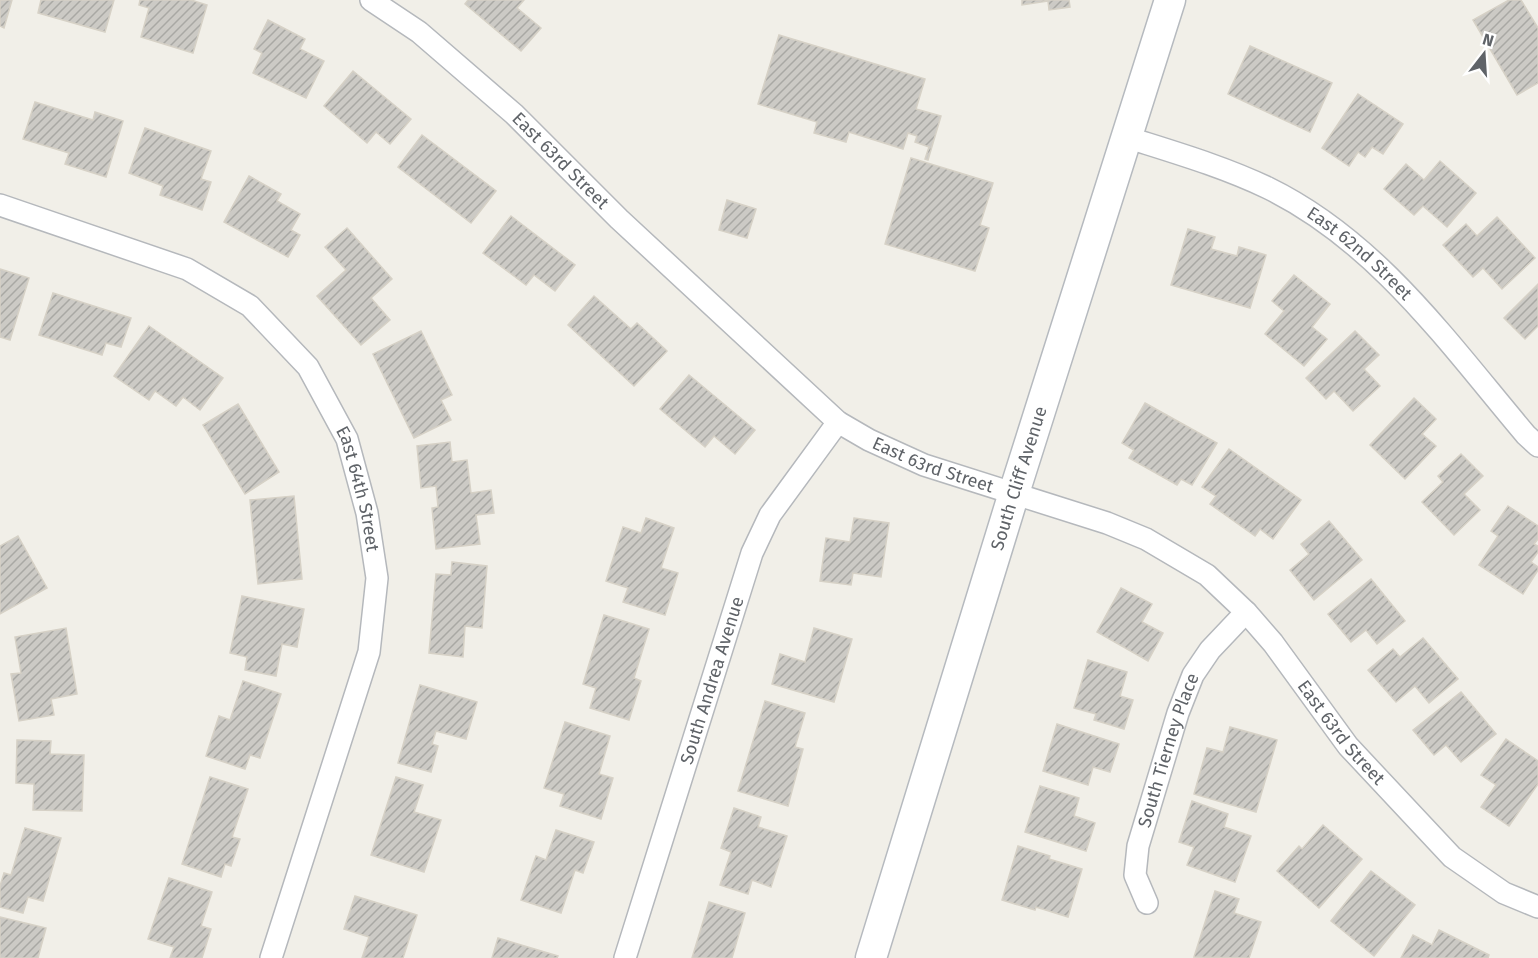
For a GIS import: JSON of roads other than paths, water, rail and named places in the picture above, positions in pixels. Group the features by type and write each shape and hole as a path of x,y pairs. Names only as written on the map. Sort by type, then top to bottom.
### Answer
{"main road":[{"name":"South Cliff Avenue","path":"871,958 1014,493 1170,0"}],"street":[{"name":"East 63rd Street","path":"371,0 419,32 514,114 619,219 838,422 869,440 924,465 1107,523 1146,539 1207,575 1246,612 1273,643 1348,746 1452,857 1504,892 1538,907"},
{"name":"East 62nd Street","path":"1126,137 1216,166 1268,188 1317,217 1370,257 1410,297 1526,435 1538,446"},
{"name":"East 64th Street","path":"0,206 187,269 250,306 308,367 347,440 367,513 377,579 369,652 270,958"},
{"name":"South Andrea Avenue","path":"625,958 752,553 770,515 838,422"},
{"name":"South Tierney Place","path":"1147,903 1136,875 1138,846 1178,713 1193,675 1210,650 1246,612"}]}
